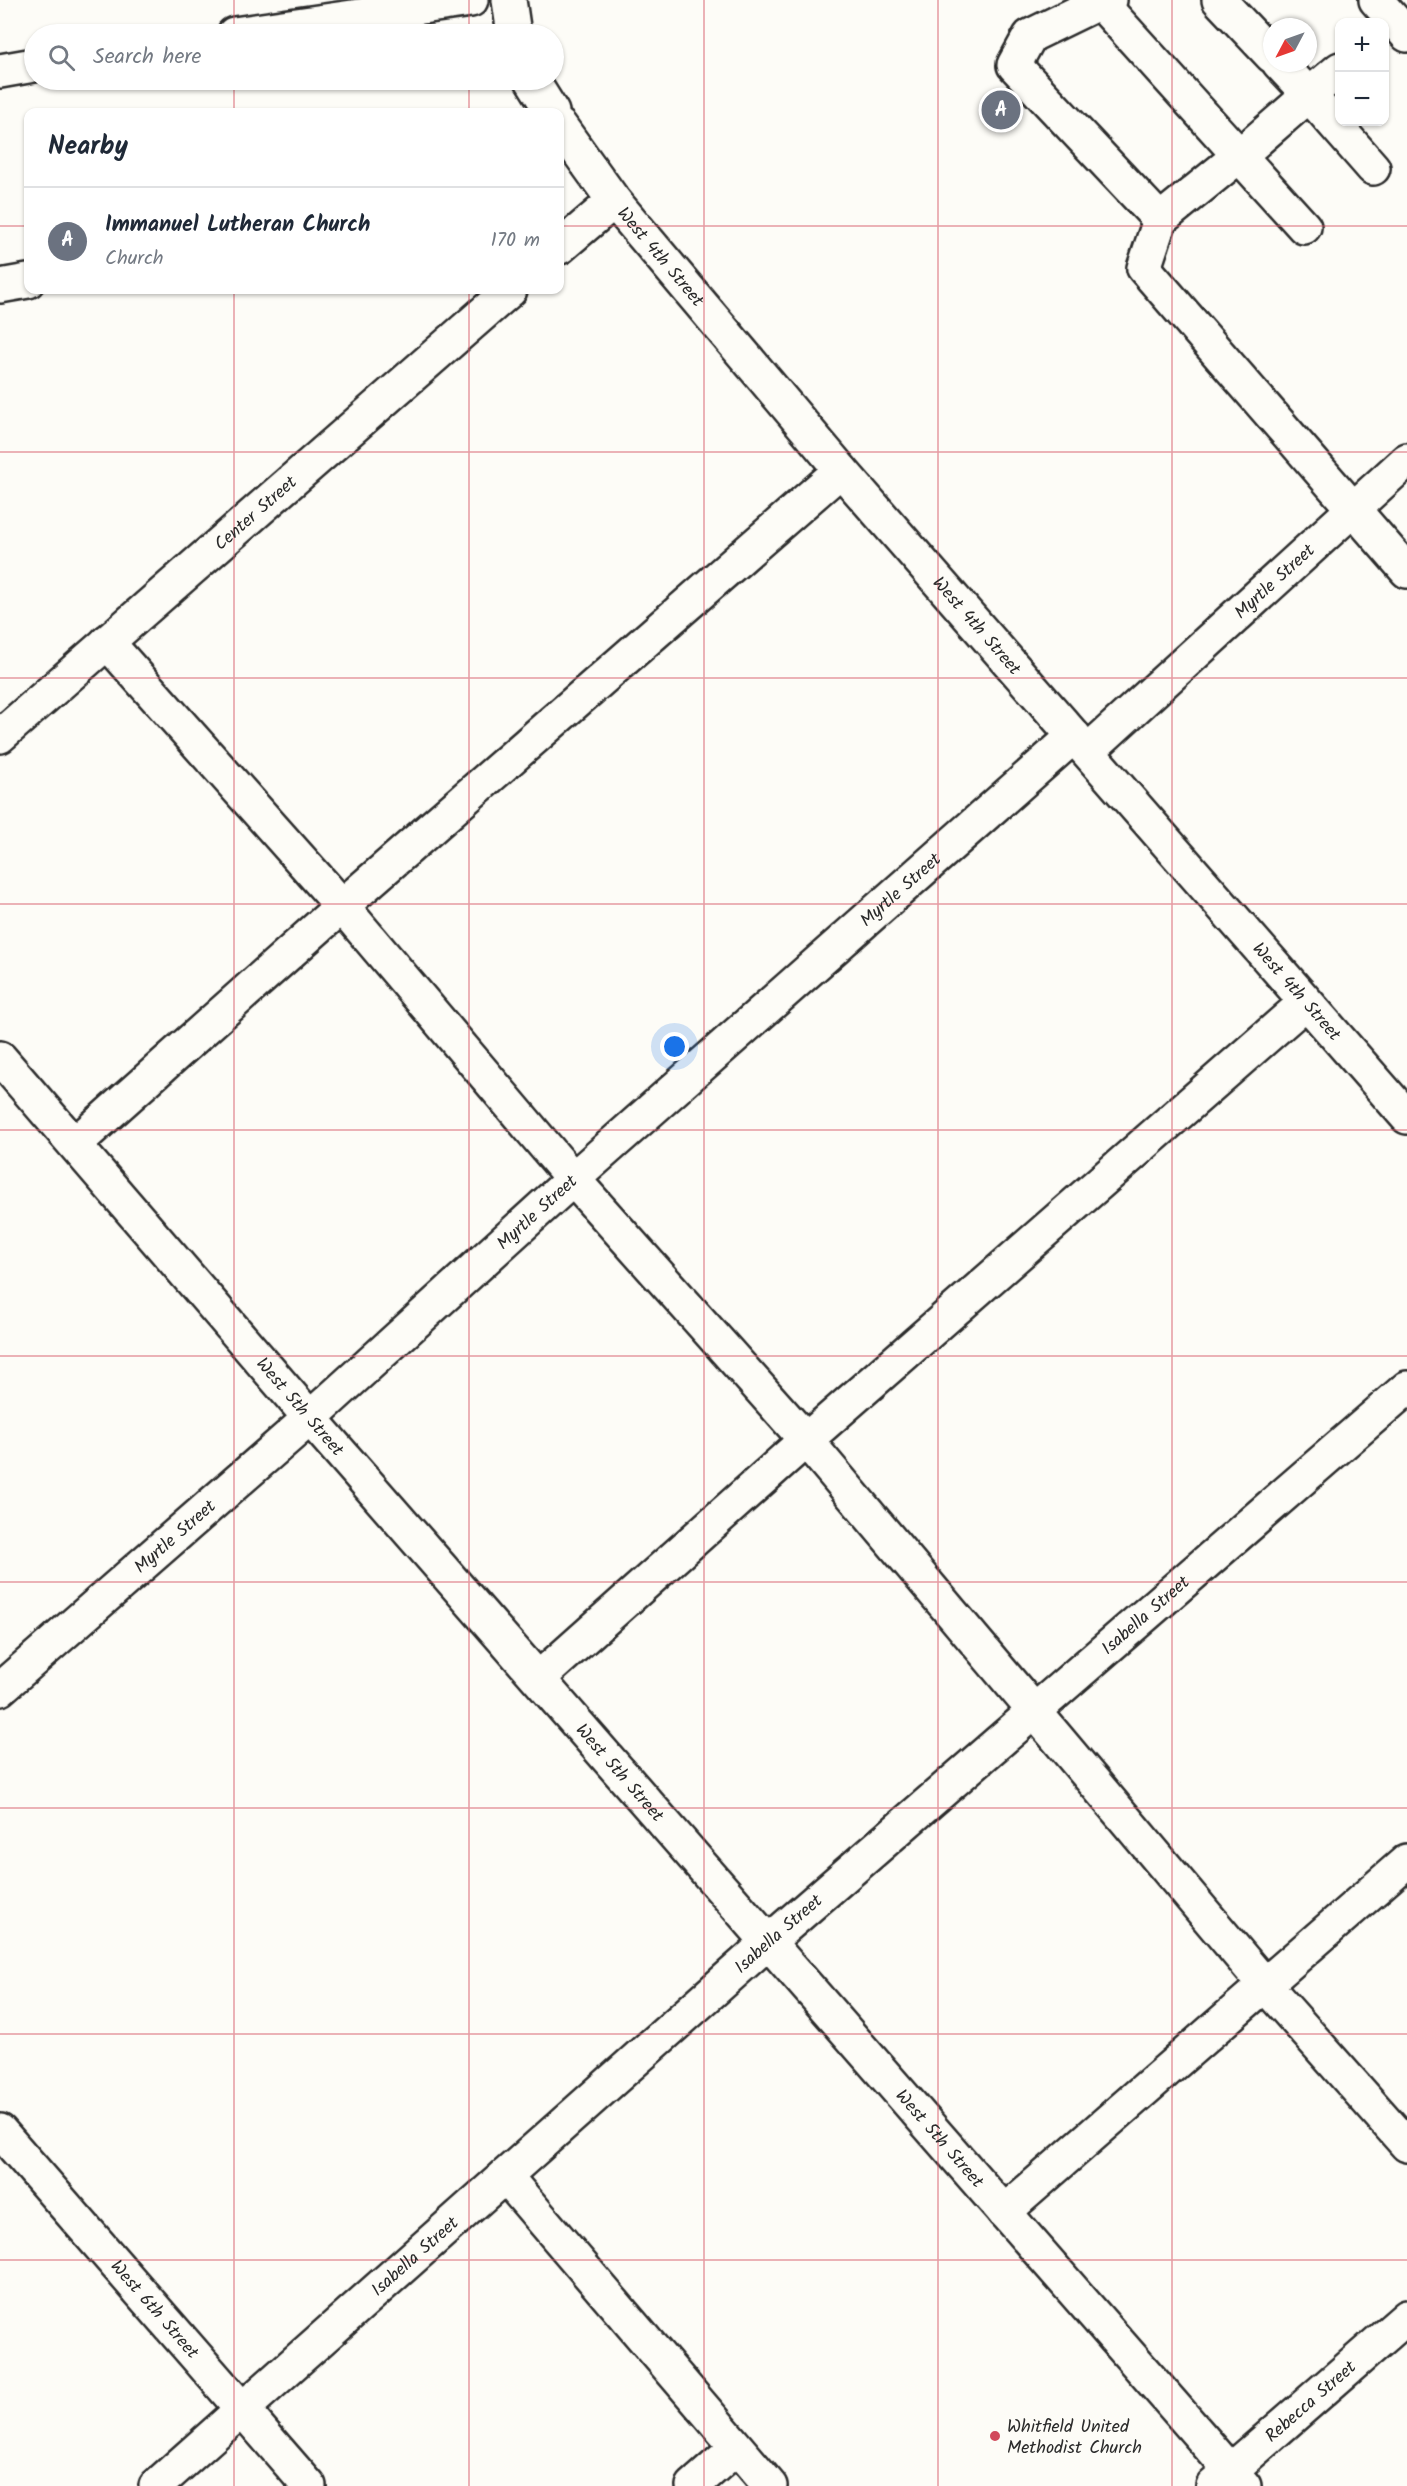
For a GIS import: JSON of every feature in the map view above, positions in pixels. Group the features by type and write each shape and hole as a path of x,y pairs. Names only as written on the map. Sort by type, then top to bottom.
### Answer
{"street":[{"path":"304,24 471,0"},
{"path":"509,0 513,24"},
{"path":"1219,0 1263,46"},
{"path":"1160,219 1014,65 1030,36 1105,1 1304,227"},
{"path":"0,71 24,67"},
{"path":"1288,72 1372,168"},
{"path":"1336,72 1240,155 1160,219 1144,268 1407,572"},
{"path":"538,90 550,108"},
{"name":"West 4th Street","path":"564,132 614,201 841,470 1407,1117"},
{"path":"564,244 614,201"},
{"path":"0,286 24,282"},
{"name":"Center Street","path":"0,736 505,294"},
{"name":"Myrtle Street","path":"0,1689 310,1419 573,1179 1407,460"},
{"path":"75,1144 342,906 841,470"},
{"path":"107,642 342,906 573,1179 806,1440 1264,1984 1407,2145"},
{"path":"539,1678 806,1440 1305,1003"},
{"name":"West 5th Street","path":"0,1058 310,1419 1004,2212 1229,2481"},
{"name":"Isabella Street","path":"156,2486 767,1943 1407,1388"},
{"path":"1004,2212 1407,1861"},
{"name":"West 6th Street","path":"4,2145 309,2486"},
{"path":"505,2176 770,2486"},
{"name":"Rebecca Street","path":"1229,2481 1407,2317"},
{"path":"693,2486 736,2448"}],"place":[{"name":"Immanuel Lutheran Church","path":"1001,110"},
{"name":"Whitfield United Methodist Church","path":"995,2436"}]}
